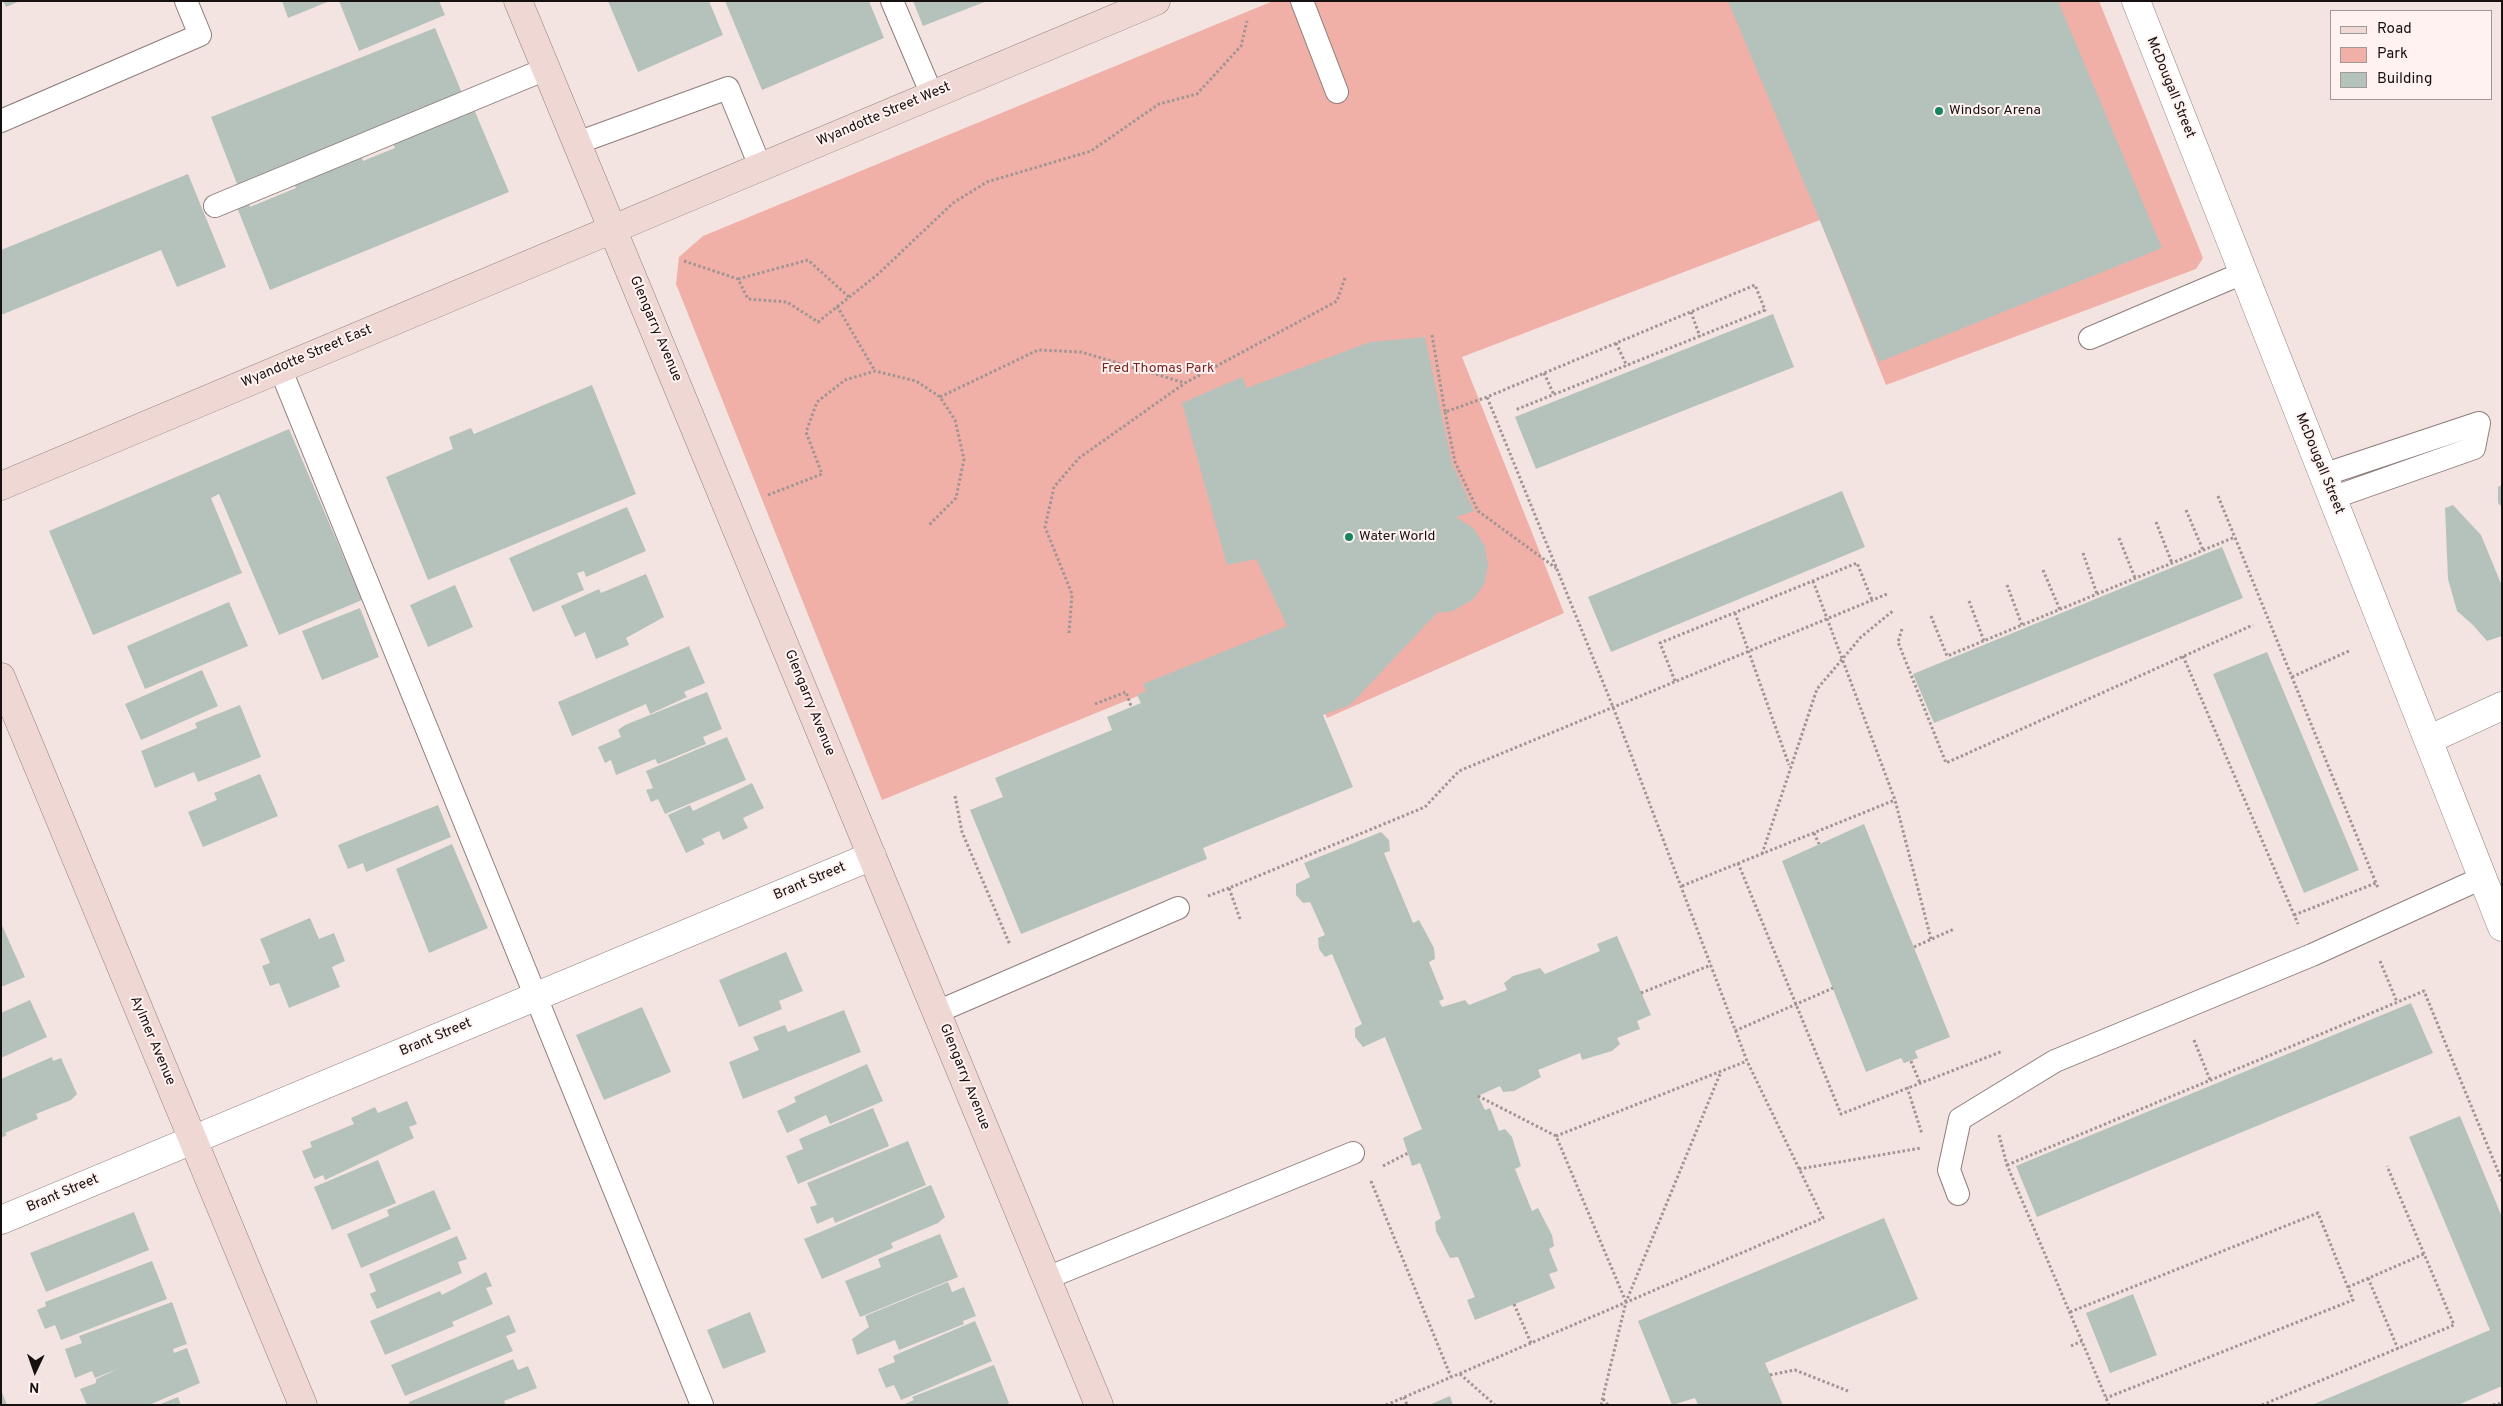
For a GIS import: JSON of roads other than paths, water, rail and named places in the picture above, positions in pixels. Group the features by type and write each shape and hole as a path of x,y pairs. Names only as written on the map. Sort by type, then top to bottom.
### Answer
{"main road":[{"name":"Glengarry Avenue","path":"518,1 1099,1405"},
{"name":"Wyandotte Street West","path":"612,228 1156,1"},
{"name":"Wyandotte Street East","path":"1,486 612,228"},
{"name":"Aylmer Avenue","path":"1,677 303,1405"}],"street":[{"name":"McDougall Street","path":"2136,1 2502,927"},
{"path":"2428,740 2502,706"},
{"name":"Brant Street","path":"1,1220 872,856"}],"lane":[{"path":"1,121 200,35 186,1"},
{"path":"892,1 932,95"},
{"path":"1302,1 1337,92"},
{"path":"215,206 546,69"},
{"path":"577,143 728,88 760,166"},
{"path":"2090,338 2243,273"},
{"path":"280,368 702,1405"},
{"path":"2479,424 2474,448 2328,487 2479,424"},
{"path":"1958,1194 1949,1170 1960,1119 2055,1061 2301,960 2482,878"},
{"path":"937,1012 1178,908"},
{"path":"1047,1278 1353,1153"}],"place":[{"name":"Windsor Arena","path":"1939,111"},
{"name":"Water World","path":"1349,537"}],"park label":[{"name":"Fred Thomas Park","path":"1158,369"}]}
